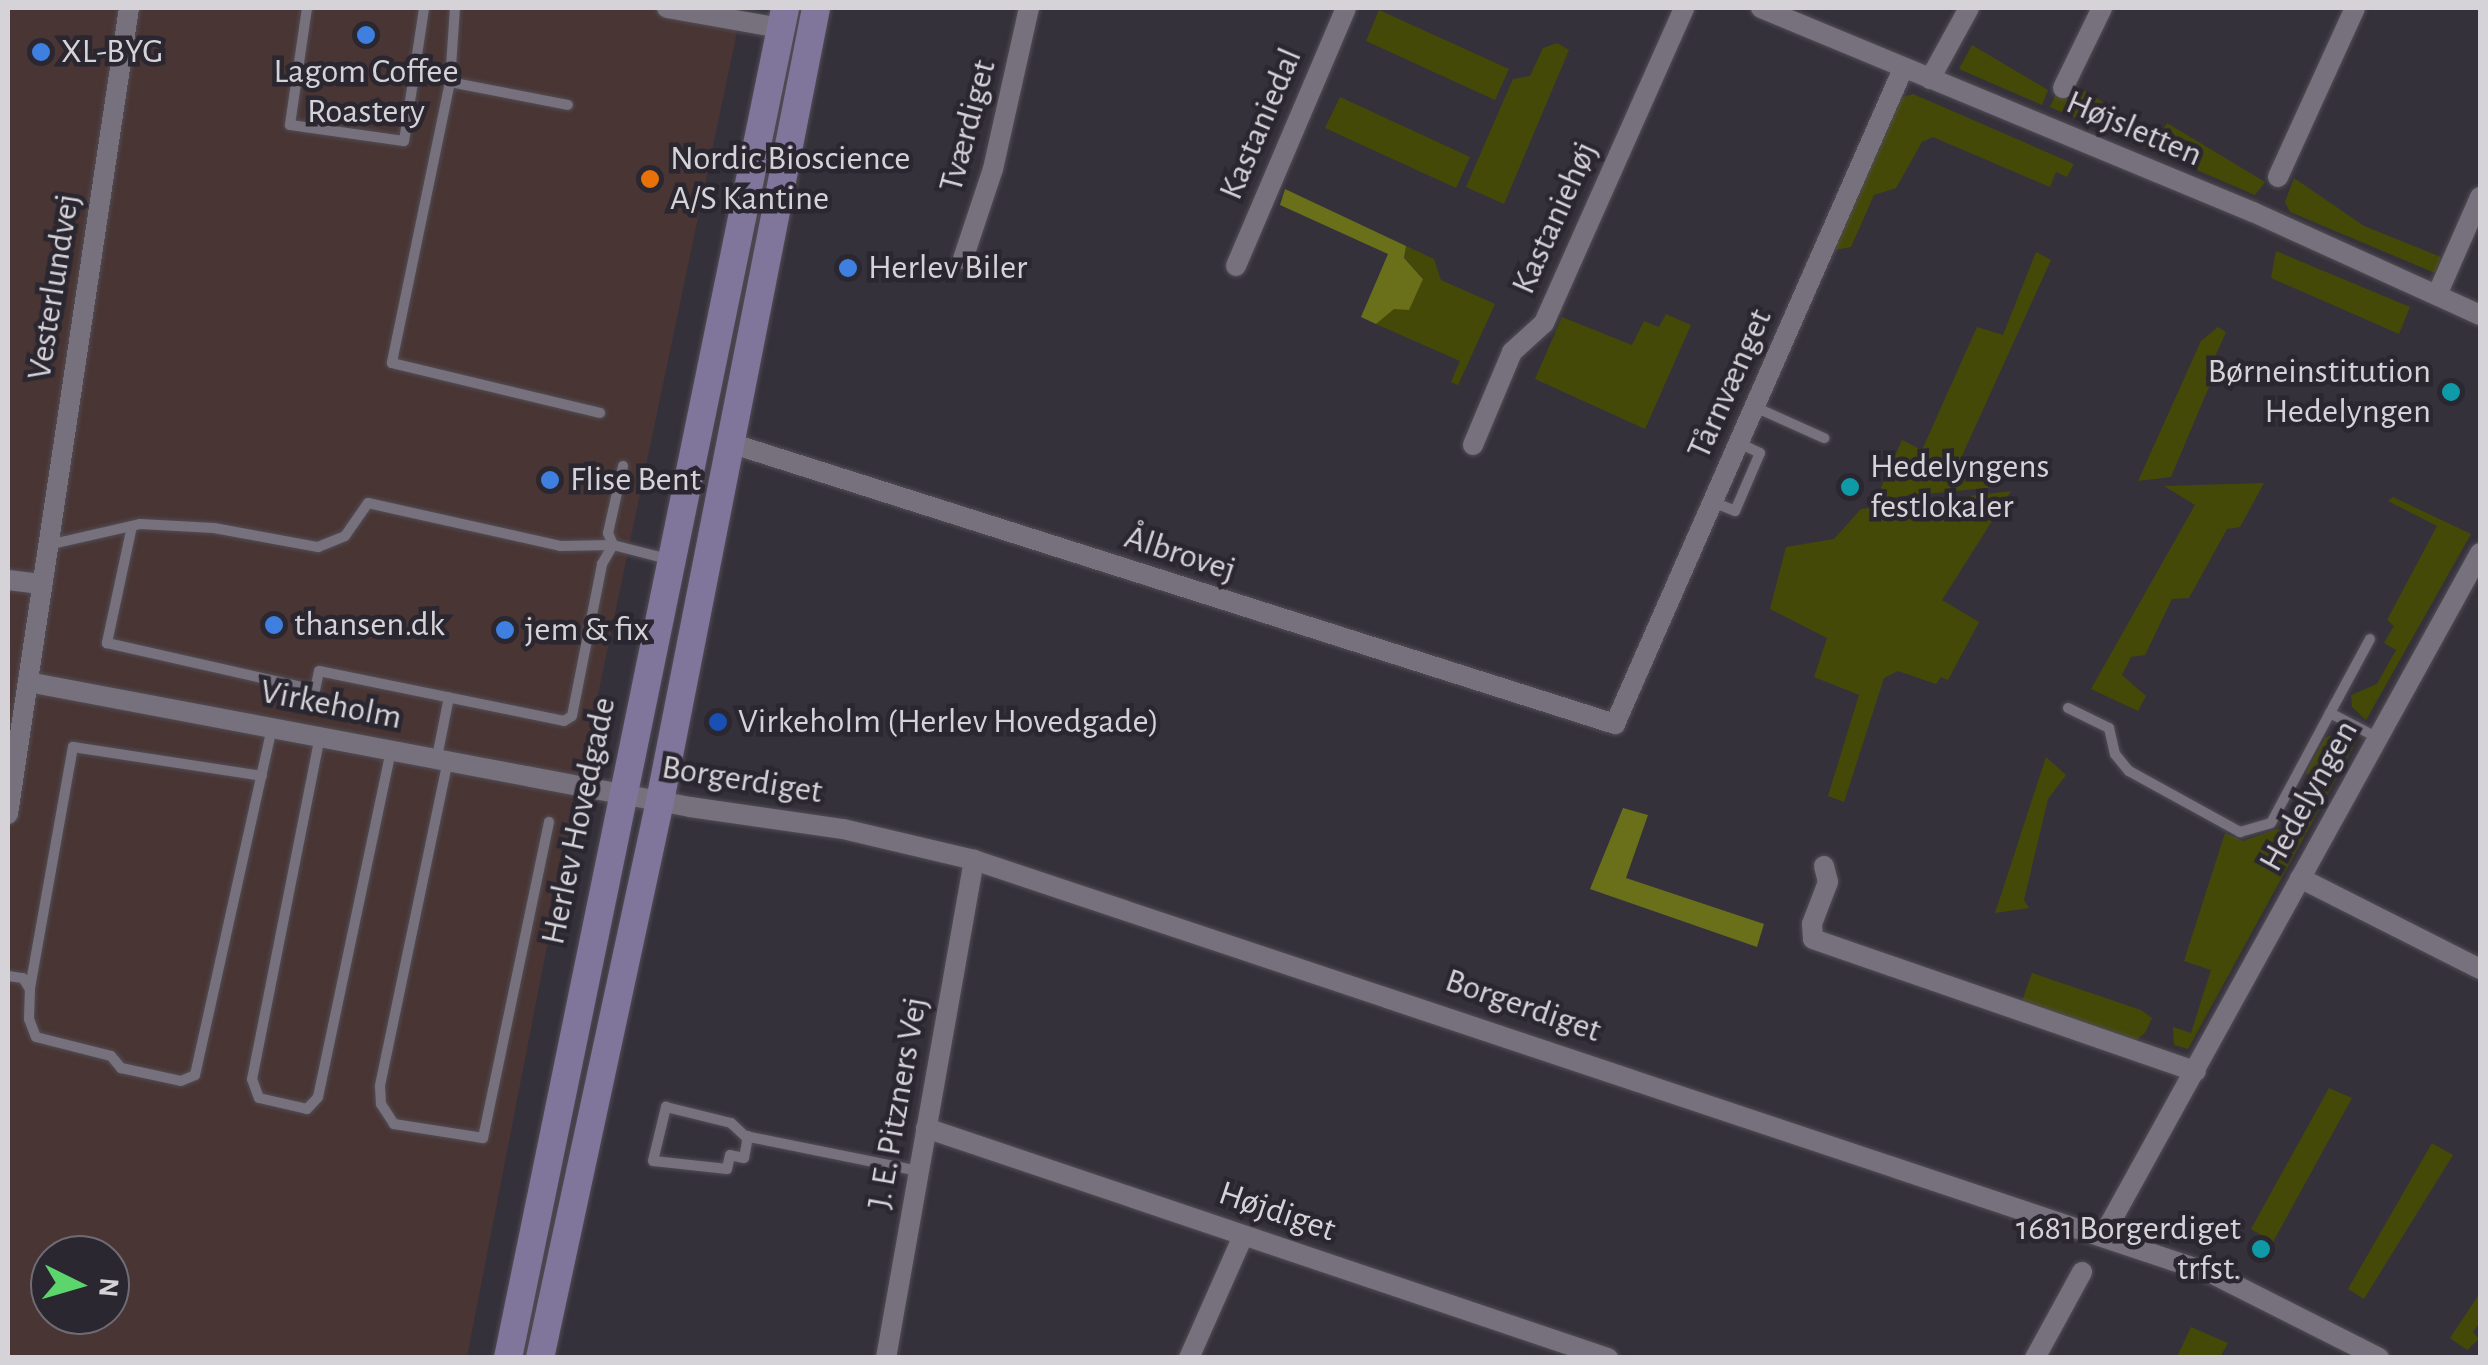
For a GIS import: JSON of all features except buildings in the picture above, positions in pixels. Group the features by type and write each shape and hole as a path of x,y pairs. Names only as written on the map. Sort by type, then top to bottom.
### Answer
{"main road":[{"path":"540,1358 660,800 727,442 816,8"},
{"name":"Herlev Hovedgade","path":"508,1358 783,18"}],"street":[{"name":"Vesterlundvej","path":"8,814 130,8"},
{"path":"676,8 783,18"},
{"name":"Tværdiget","path":"963,259 1008,113 1029,8"},
{"name":"Kastaniedal","path":"1236,266 1346,8"},
{"name":"Kastaniehøj","path":"1473,445 1512,352 1544,323 1684,8"},
{"name":"Højsletten","path":"1761,8 2480,314"},
{"path":"1930,79 1969,8"},
{"path":"2063,88 2102,8"},
{"path":"2278,177 2355,8"},
{"name":"Tårnvænget","path":"1614,724 1903,69"},
{"path":"2436,295 2480,198"},
{"name":"Ålbrovej","path":"727,442 1614,724"},
{"name":"Hedelyngen","path":"2103,1236 2480,553"},
{"path":"8,580 42,584"},
{"name":"Virkeholm","path":"28,682 623,793"},
{"name":"Borgerdiget","path":"623,793 843,829 974,860 2103,1236 2274,1300 2379,1358"},
{"name":"J. E. Pitzners Vej","path":"886,1358 974,860"},
{"path":"1824,866 1828,882 1812,924 1814,939 2196,1072"},
{"path":"2300,878 2480,968"},
{"name":"Højdiget","path":"926,1128 1608,1358"},
{"path":"1189,1358 1243,1236"},
{"path":"2035,1358 2082,1272"}],"lane":[{"path":"307,8 290,124 404,141 424,8"},
{"path":"455,8 450,82 392,364 600,412"},
{"path":"450,82 568,105"},
{"path":"1755,407 1824,438"},
{"path":"613,545 608,533 622,466"},
{"path":"48,545 132,526 214,528 318,547 345,536 368,503 560,546 613,545 672,560"},
{"path":"132,526 107,643 315,690 320,671 564,721 572,716 602,564 613,545"},
{"path":"2068,708 2109,728 2114,754 2129,770 2240,832 2271,823 2370,638"},
{"path":"449,698 442,758 380,1086 381,1104 394,1124 483,1138 548,822"},
{"path":"2330,712 2378,738"},
{"path":"262,776 73,746 30,989 29,1019 36,1036 110,1056 121,1068 182,1081 195,1074 262,776 272,727"},
{"path":"320,736 252,1079 258,1098 307,1109 318,1097 392,749"},
{"path":"8,976 22,978 30,989"},
{"path":"748,1136 744,1158 730,1155 728,1168 653,1161 666,1107 731,1123 748,1136 918,1171"}],"shaded area":[{"path":"8,8 742,8 571,823 467,1357 8,1358"},
{"path":"1379,10 1509,69 1495,100 1366,41"},
{"path":"1557,43 1569,50 1504,204 1466,187 1513,79 1530,76 1543,48"},
{"path":"1972,45 2048,90 2042,105 1959,69"},
{"path":"2077,86 2159,137 2167,123 2265,182 2255,195 2050,107 2056,93 2070,100"},
{"path":"1913,94 2074,164 2067,177 2056,172 2050,187 1933,137 1922,142 1896,188 1874,195 1851,247 1830,251 1898,99"},
{"path":"1340,97 1470,157 1456,188 1325,128"},
{"path":"2294,178 2364,226 2441,257 2435,273 2290,212 2285,202"},
{"path":"1406,246 1434,259 1441,280 1495,304 1458,385 1451,382 1460,361 1376,324 1423,278 1404,258"},
{"path":"2276,251 2410,307 2399,334 2271,278"},
{"path":"2036,252 2051,260 1956,469 1995,487 1886,498 1879,492 1902,440 1922,450 1977,327 2003,335"},
{"path":"1666,314 1691,325 1645,429 1535,379 1562,317 1632,345 1644,321 1659,327"},
{"path":"2218,327 2226,332 2205,379 2211,382 2171,477 2138,481 2201,341"},
{"path":"2264,483 2240,527 2227,529 2189,598 2172,599 2145,655 2131,657 2122,675 2146,696 2138,711 2091,689 2195,505 2164,486"},
{"path":"2011,491 1942,600 1979,622 1948,680 1941,677 1936,684 1898,671 1884,678 1844,802 1828,796 1859,695 1814,677 1827,638 1770,609 1786,547 1834,539 1861,509"},
{"path":"2393,497 2471,534 2366,720 2352,707 2351,695 2377,684 2396,650 2384,643 2394,626 2387,620 2437,526 2388,501"},
{"path":"2341,731 2357,740 2188,1049 2174,1045 2173,1027 2191,1033 2211,970 2184,961 2225,833 2243,841 2277,829 2295,838 2324,784 2306,773 2325,738"},
{"path":"2046,757 2066,775 2048,799 2024,900 2029,908 1995,913"},
{"path":"2032,973 2141,1010 2152,1018 2145,1033 2136,1040 2022,1001"},
{"path":"2329,1088 2352,1098 2273,1242 2251,1229"},
{"path":"2432,1143 2453,1155 2364,1299 2348,1289"},
{"path":"2480,1293 2480,1322 2473,1332 2479,1339 2467,1350 2450,1338"},
{"path":"2191,1327 2228,1343 2220,1357 2177,1357"}],"green space":[{"path":"1285,189 1406,246 1404,258 1423,279 1409,310 1394,309 1376,324 1361,317 1388,254 1280,205"},
{"path":"1623,808 1648,815 1626,878 1764,924 1757,947 1590,889"}],"place":[{"name":"Lagom Coffee Roastery","path":"366,35"},
{"name":"XL-BYG","path":"41,52"},
{"name":"Nordic Bioscience A/S Kantine","path":"650,179"},
{"name":"Herlev Biler","path":"848,268"},
{"name":"Børneinstitution Hedelyngen","path":"2451,392"},
{"name":"Flise Bent","path":"550,480"},
{"name":"Hedelyngens festlokaler","path":"1850,487"},
{"name":"thansen.dk","path":"274,625"},
{"name":"jem & fix","path":"505,630"},
{"name":"Virkeholm (Herlev Hovedgade)","path":"718,722"},
{"name":"1681 Borgerdiget trfst.","path":"2261,1249"}]}
